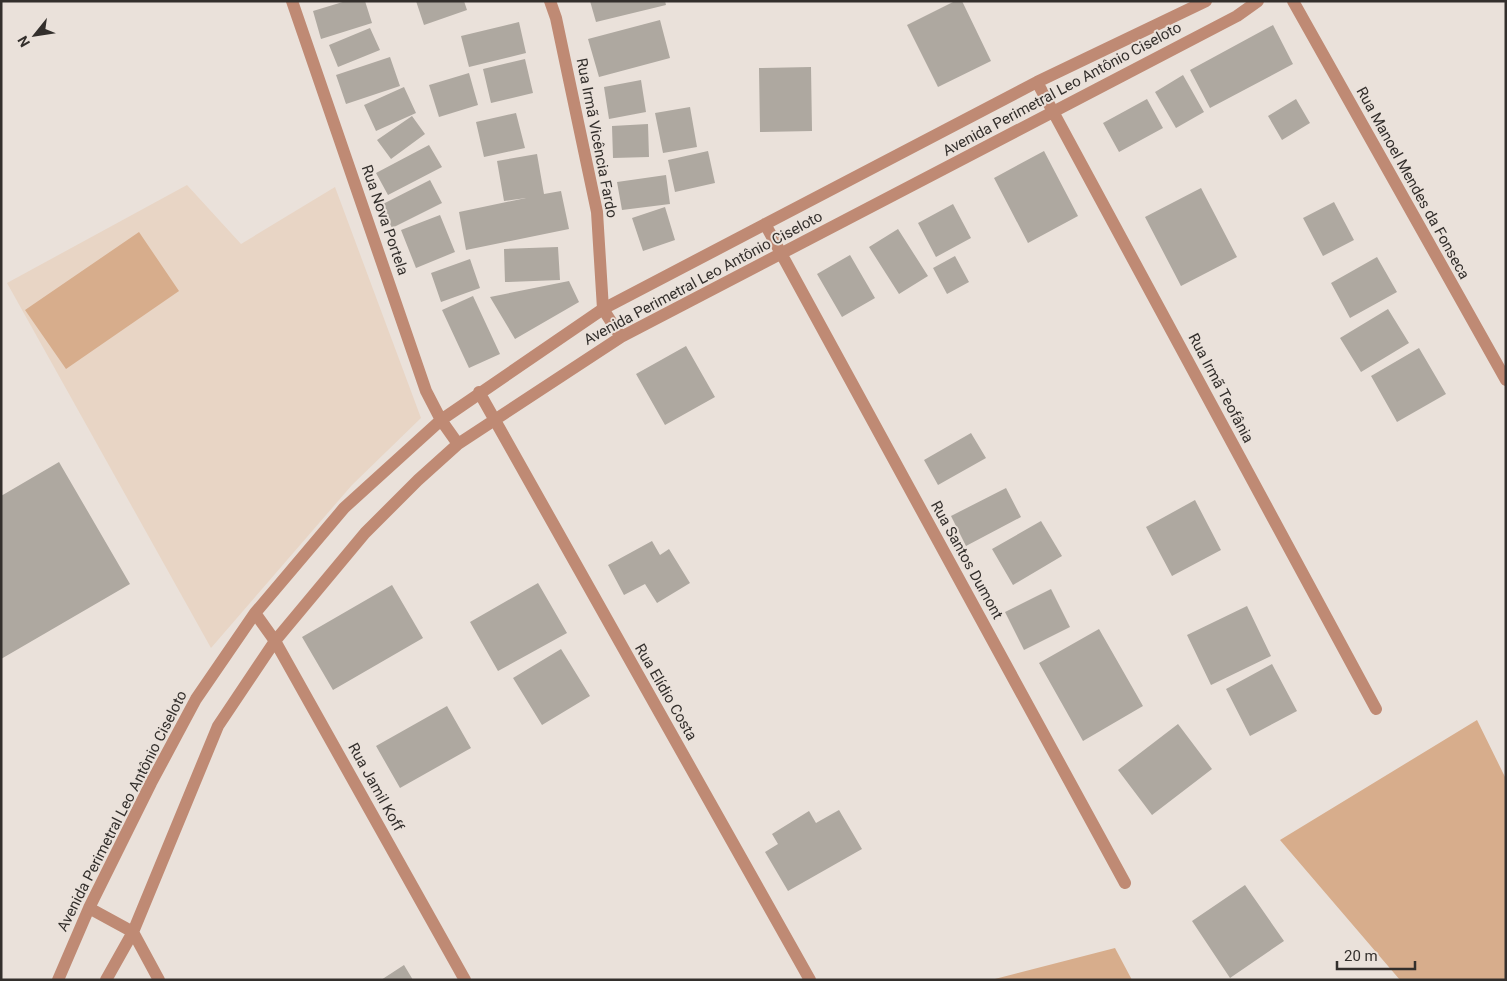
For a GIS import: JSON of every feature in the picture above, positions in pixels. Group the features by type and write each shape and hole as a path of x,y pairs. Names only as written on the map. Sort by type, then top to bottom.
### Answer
{"street":[{"name":"Rua Nova Portela","path":"292,1 426,392 441,420 458,444"},
{"name":"Rua Irmã Vicência Fardo","path":"550,1 556,18 597,212 603,309 621,337"},
{"name":"Avenida Perimetral Leo Antônio Ciseloto","path":"58,980 89,908 151,783 196,699 255,613 344,508 441,420 479,392 603,309 1037,82 1206,1"},
{"name":"Rua Manoel Mendes da Fonseca","path":"1292,1 1506,380"},
{"name":"Avenida Perimetral Leo Antônio Ciseloto","path":"106,980 132,932 218,726 275,641 365,533 418,480 458,444 621,337 1236,16 1256,3"},
{"name":"Rua Irmã Teofânia","path":"1037,82 1376,709"},
{"name":"Rua Santos Dumont","path":"765,224 1125,883"},
{"name":"Rua Elídio Costa","path":"479,392 493,420 810,980"},
{"name":"Rua Jamil Koff","path":"255,613 275,641 465,980"},
{"path":"89,908 132,932 159,980"}],"shaded area":[{"path":"187,185 241,244 335,187 421,418 352,485 211,648 7,283"},
{"path":"139,232 179,291 66,369 25,310"},
{"path":"1477,720 1506,779 1506,980 1400,980 1280,840"},
{"path":"1115,948 1132,980 991,980"}],"building":[{"path":"346,1 365,1 372,23 321,39 313,11"},
{"path":"416,1 464,1 467,10 424,25"},
{"path":"590,1 665,1 666,5 596,22"},
{"path":"955,1 962,1 991,61 938,87 907,25"},
{"path":"660,20 670,58 599,77 588,39"},
{"path":"519,22 526,53 469,67 461,36"},
{"path":"1273,25 1293,64 1210,108 1190,70"},
{"path":"370,28 380,50 338,67 329,45"},
{"path":"390,57 400,86 346,104 336,75"},
{"path":"525,59 533,93 491,103 483,69"},
{"path":"811,67 812,131 760,132 759,68"},
{"path":"469,73 478,105 439,117 429,85"},
{"path":"1183,75 1204,112 1176,128 1155,92"},
{"path":"641,80 646,112 609,119 604,87"},
{"path":"404,87 416,113 376,131 364,105"},
{"path":"1147,99 1163,128 1119,152 1103,123"},
{"path":"1296,99 1310,123 1282,140 1268,116"},
{"path":"690,107 697,147 663,153 655,113"},
{"path":"516,113 525,148 484,157 476,122"},
{"path":"412,116 425,134 391,159 377,140"},
{"path":"648,124 649,157 613,158 612,126"},
{"path":"429,145 442,167 388,195 376,173"},
{"path":"708,151 715,183 675,192 668,160"},
{"path":"1044,151 1078,216 1028,243 994,178"},
{"path":"537,154 544,194 561,191 569,229 466,250 459,212 526,198 504,201 497,161"},
{"path":"666,175 670,204 622,210 617,182"},
{"path":"430,180 442,203 392,228 381,205"},
{"path":"1201,188 1237,257 1181,286 1145,217"},
{"path":"1334,202 1354,240 1323,256 1303,218"},
{"path":"953,204 971,238 936,257 918,223"},
{"path":"665,207 675,240 643,251 632,218"},
{"path":"440,215 455,252 416,268 401,230"},
{"path":"898,229 928,276 899,294 869,247"},
{"path":"558,247 560,280 505,282 504,249"},
{"path":"850,255 875,298 842,317 817,274"},
{"path":"955,256 969,282 947,294 933,268"},
{"path":"1377,257 1397,292 1350,318 1331,283"},
{"path":"470,259 480,288 441,302 431,273"},
{"path":"569,281 579,302 515,339 490,297"},
{"path":"473,296 500,354 469,368 442,310"},
{"path":"1388,309 1409,343 1361,372 1340,338"},
{"path":"686,346 715,397 665,425 636,374"},
{"path":"1419,348 1446,394 1397,422 1371,376"},
{"path":"971,433 986,458 938,485 924,460"},
{"path":"59,462 130,584 1,659 1,496"},
{"path":"1006,488 1021,517 966,546 951,516"},
{"path":"1195,500 1221,550 1172,576 1146,527"},
{"path":"1041,521 1062,556 1013,585 992,549"},
{"path":"652,541 660,555 669,549 690,583 657,603 645,584 624,595 608,565"},
{"path":"538,583 567,633 498,671 470,622"},
{"path":"392,585 423,638 333,690 302,637"},
{"path":"1051,589 1070,627 1024,650 1005,612"},
{"path":"1247,606 1271,656 1211,685 1187,635"},
{"path":"1099,629 1143,706 1083,741 1039,663"},
{"path":"561,649 590,696 542,725 513,678"},
{"path":"1272,664 1297,711 1250,736 1226,689"},
{"path":"447,706 471,748 400,788 376,746"},
{"path":"1178,724 1212,769 1152,815 1118,770"},
{"path":"839,810 862,849 788,891 765,852 778,844 772,834 809,811 816,823"},
{"path":"1245,885 1284,941 1230,978 1192,921"},
{"path":"404,965 413,980 381,980"}]}
